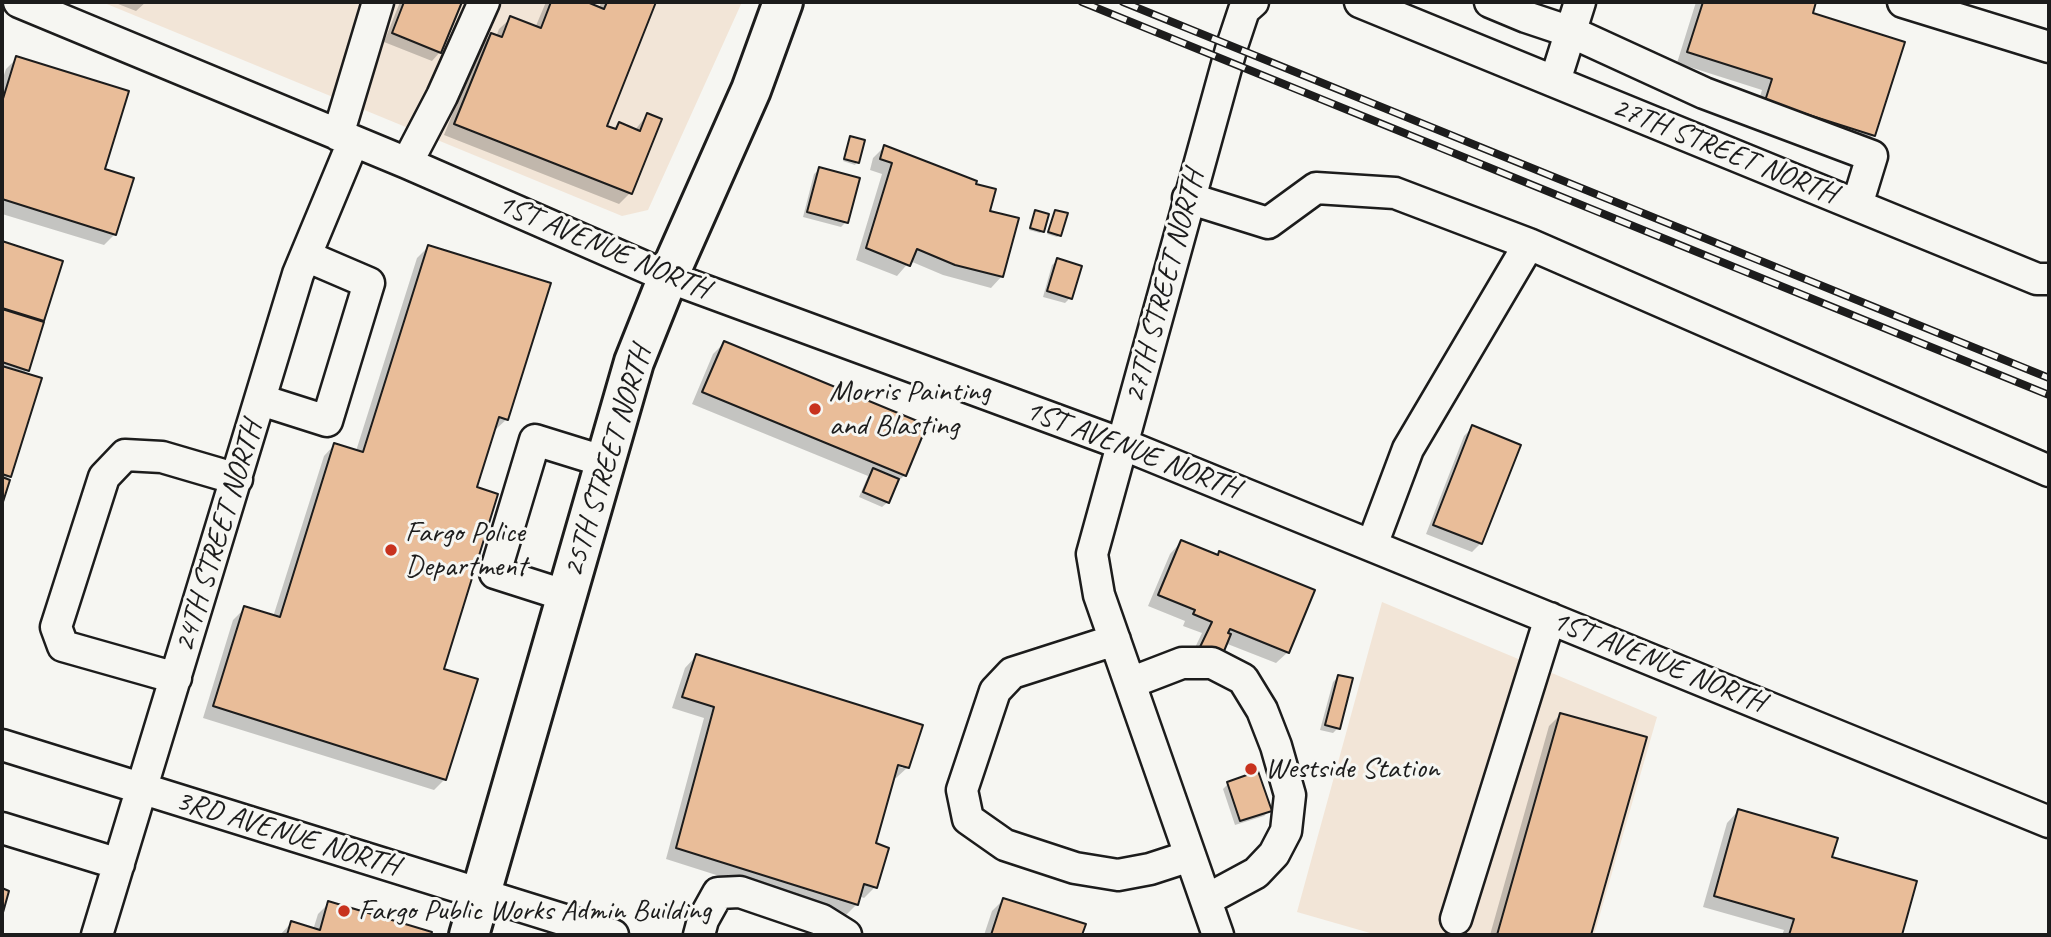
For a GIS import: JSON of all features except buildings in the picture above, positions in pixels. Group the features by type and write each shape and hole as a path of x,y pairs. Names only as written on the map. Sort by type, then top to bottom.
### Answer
{"main road":[{"name":"25TH STREET NORTH","path":"469,935 634,362 668,277 751,90 783,2"}],"street":[{"name":"1ST AVENUE NORTH","path":"19,2 407,163 668,277 1122,444 2049,822"},
{"name":"24TH STREET NORTH","path":"97,935 298,274 345,138 378,2"},
{"path":"407,163 442,96 484,2"},
{"name":"27TH STREET NORTH","path":"1218,935 1099,595 1092,554 1232,46 1244,10 1252,2"},
{"name":"27TH STREET NORTH","path":"1360,2 2037,279 2049,278"},
{"path":"1490,2 1526,18 1571,32 1704,93 1872,156 1857,205"},
{"path":"1555,81 1580,2"},
{"path":"1902,2 2049,47"},
{"path":"1188,198 1268,223 1316,188 1395,193 1529,244 2049,471"},
{"path":"1371,545 1408,449 1529,244"},
{"path":"261,400 327,421 369,283 306,256"},
{"path":"567,596 495,573 534,440 606,462"},
{"path":"176,678 63,646 56,627 104,477 125,455 162,457 237,479"},
{"path":"1456,919 1550,618"},
{"path":"1115,640 1012,673 995,691 962,790 968,819 1005,845 1075,868 1118,875 1150,869 1190,856"},
{"path":"1130,683 1182,663 1212,663 1243,679 1262,710 1276,746 1290,795 1286,831 1274,854 1256,873 1206,901"},
{"name":"3RD AVENUE NORTH","path":"2,745 481,894 562,927 613,935"},
{"path":"2,828 119,864"},
{"path":"699,935 718,893 740,892 822,920 846,935"}],"shaded area":[{"path":"102,2 742,2 648,210 622,216"},
{"path":"1382,602 1657,717 1594,935 1377,935 1297,912"}],"railway":[{"path":"1082,2 2049,395"},
{"path":"1123,2 2049,378"}],"place":[{"name":"Morris Painting and Blasting","path":"815,409"},
{"name":"Fargo Police Department","path":"391,550"},
{"name":"Westside Station","path":"1251,769"},
{"name":"Fargo Public Works Admin Building","path":"344,911"}]}
